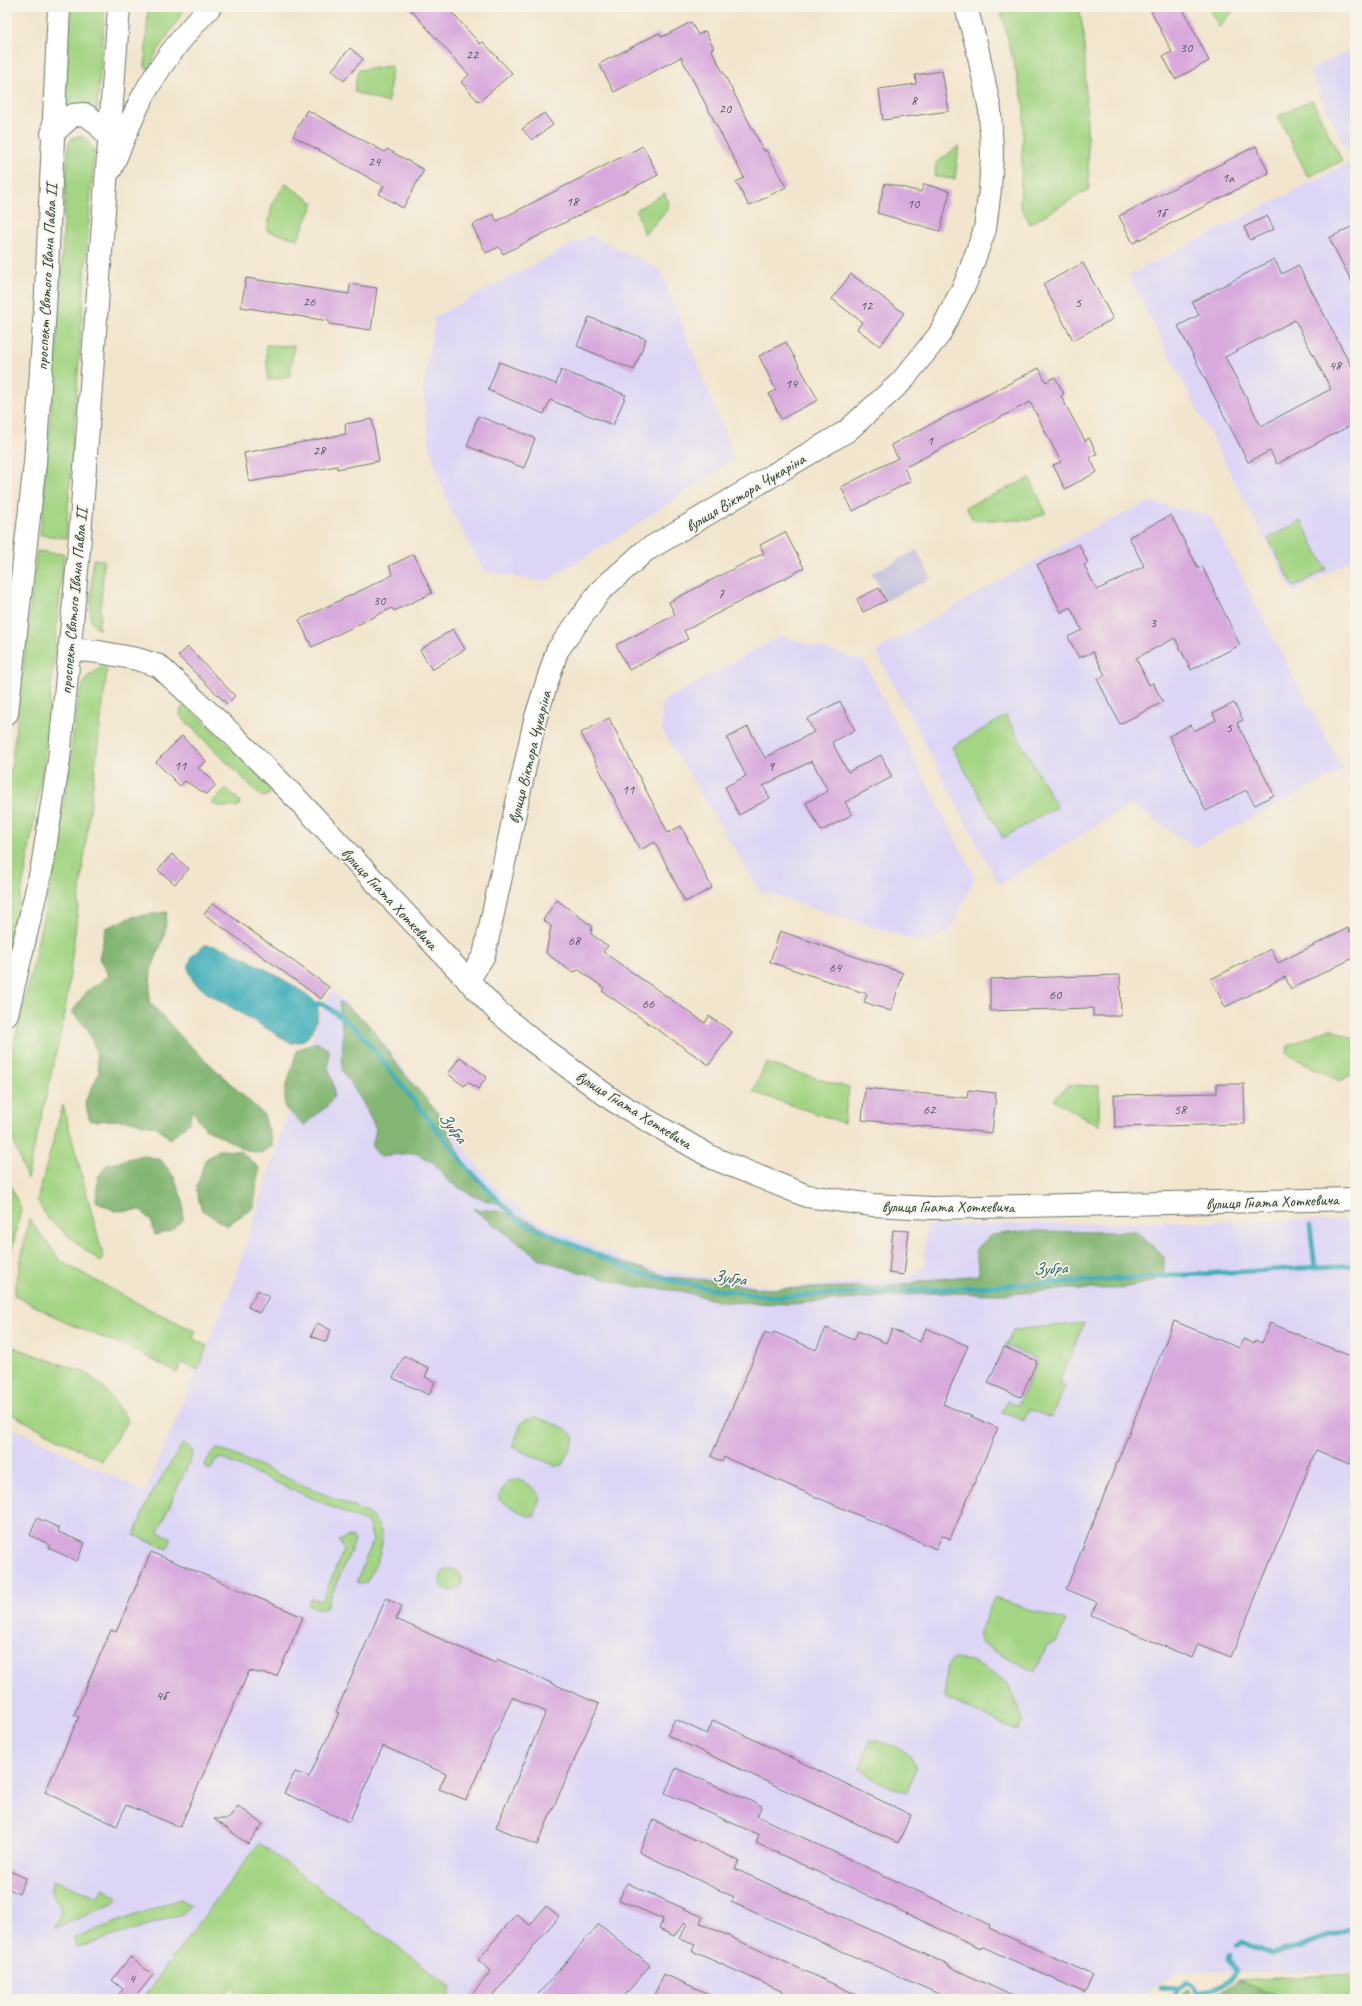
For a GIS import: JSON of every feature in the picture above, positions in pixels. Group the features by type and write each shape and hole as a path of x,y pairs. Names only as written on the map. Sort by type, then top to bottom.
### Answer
{"street":[{"name":"проспект Святого Івана Павла II","path":"7,713 35,463 46,292 52,134 59,7"},
{"name":"проспект Святого Івана Павла II","path":"7,1014 43,860 59,760 79,549 108,136 119,7"},
{"name":"проспект Святого Івана Павла II","path":"105,183 140,103 163,64 193,24 210,7"},
{"name":"вулиця Віктора Чукаріна","path":"468,981 484,955 535,720 557,651 600,591 645,551 847,431 902,382 939,335 966,282 984,229 990,189 992,154 990,110 977,47 966,7"},
{"path":"52,134 72,115 84,114 96,122 108,136"},
{"name":"вулиця Гната Хоткевича","path":"69,649 99,652 138,659 159,666 232,734 300,802 497,1011 534,1042 614,1101 713,1158 807,1196 873,1205 932,1208 1355,1199"}],"shaded area":[{"path":"1355,47 1355,557 1293,593 1128,276 1352,161 1309,71"},
{"path":"590,235 661,271 735,460 604,546 544,582 484,571 449,507 430,450 423,388 435,317"},
{"path":"1149,502 1210,516 1343,770 1194,848 1132,804 999,885 876,651 1091,529"},
{"path":"917,550 931,578 886,601 872,573"},
{"path":"781,636 864,661 975,877 949,933 918,941 760,891 662,730 662,702"},
{"path":"333,991 372,1028 491,1183 529,1217 640,1267 781,1288 906,1278 924,1267 926,1225 1355,1220 1355,1973 1180,1971 1134,1999 447,1999 451,1987 259,1843 142,1999 7,1999 7,1425 145,1492 233,1285 323,1004"}],"green space":[{"path":"71,7 105,7 97,110 64,111"},
{"path":"148,7 186,7 157,52 148,71 145,67"},
{"path":"1000,7 1079,7 1084,35 1089,189 1030,224 1020,206 1024,105"},
{"path":"1208,7 1237,7 1219,27"},
{"path":"392,66 388,103 354,92 358,70"},
{"path":"1312,100 1342,161 1308,177 1278,116"},
{"path":"79,136 85,138 94,151 66,538 40,535 58,329 68,145 72,138"},
{"path":"959,146 955,179 935,177 936,163"},
{"path":"286,184 314,203 298,239 267,231 273,201"},
{"path":"665,193 669,208 645,234 636,210"},
{"path":"266,345 294,346 290,376 268,380"},
{"path":"1030,478 1046,513 1029,520 973,520 966,507"},
{"path":"1301,521 1326,569 1294,587 1268,538"},
{"path":"37,551 64,554 44,760 27,863 7,962 7,802"},
{"path":"93,559 104,560 99,630 90,619"},
{"path":"103,666 107,670 65,1014 27,1179 7,1122 7,1071 28,987 54,868 79,696 86,678"},
{"path":"186,706 190,708 270,787 269,795 263,797 260,795 180,716 181,708"},
{"path":"1006,716 1057,807 1003,838 952,747"},
{"path":"226,788 239,800 240,804 237,807 221,807 211,803"},
{"path":"167,912 164,937 151,970 149,1001 184,1040 264,1115 273,1146 260,1153 246,1150 205,1128 192,1110 189,1123 170,1139 157,1127 126,1120 90,1121 85,1102 99,1073 96,1052 88,1030 72,1012 87,991 109,976 99,958 106,928 132,917"},
{"path":"339,1001 364,1020 373,1030 401,1070 437,1112 469,1170 506,1206 475,1197 449,1182 434,1163 415,1153 380,1156 372,1147 376,1129 362,1101 342,1070 343,1036"},
{"path":"1330,1028 1355,1040 1355,1073 1339,1081 1287,1054 1288,1046"},
{"path":"316,1042 329,1050 328,1066 334,1087 334,1096 326,1107 304,1125 285,1108 285,1091 297,1050"},
{"path":"766,1063 849,1088 844,1123 753,1092"},
{"path":"1068,1085 1099,1086 1099,1126 1054,1100"},
{"path":"63,1105 104,1259 100,1262 48,1219 37,1200"},
{"path":"219,1150 240,1151 259,1168 254,1207 226,1226 202,1210 196,1190 205,1160"},
{"path":"142,1155 161,1160 174,1177 183,1201 183,1220 170,1231 155,1235 151,1221 141,1210 115,1211 96,1201 98,1177 107,1165"},
{"path":"7,1178 21,1209 7,1272"},
{"path":"473,1209 497,1211 520,1217 566,1240 612,1259 669,1277 705,1280 765,1289 896,1286 937,1279 980,1275 975,1250 991,1235 1024,1231 1136,1231 1164,1257 1164,1272 1152,1282 1117,1289 1064,1289 1009,1294 936,1293 788,1304 721,1302 681,1291 632,1286 575,1271 540,1259"},
{"path":"29,1219 62,1262 135,1302 195,1331 193,1339 207,1346 198,1370 182,1363 177,1373 134,1350 69,1324 14,1295"},
{"path":"1084,1323 1059,1383 1065,1386 1051,1418 1029,1409 1024,1421 1002,1412 1007,1401 1018,1405 1038,1360 1006,1345 1013,1330"},
{"path":"7,1345 86,1373 103,1387 128,1420 102,1461 7,1412"},
{"path":"536,1417 565,1428 575,1438 563,1465 556,1466 512,1447 522,1422"},
{"path":"183,1443 192,1449 193,1453 158,1532 172,1538 167,1549 134,1535 150,1496"},
{"path":"217,1449 223,1450 367,1513 375,1520 380,1529 382,1546 366,1583 360,1584 357,1581 373,1541 368,1523 221,1458 216,1459 211,1469 207,1469 205,1465 211,1453"},
{"path":"517,1479 531,1486 540,1498 534,1517 525,1515 499,1500 499,1495 507,1482"},
{"path":"352,1537 355,1541 326,1607 320,1609 308,1605 311,1598 322,1601 344,1549 339,1541"},
{"path":"451,1569 455,1570 461,1576 461,1584 455,1590 451,1591 447,1590 441,1584 440,1580 441,1576 447,1570"},
{"path":"994,1598 1066,1621 1056,1642 1047,1646 1035,1672 980,1643 980,1632"},
{"path":"952,1659 972,1661 1008,1684 1023,1720 1018,1730 1014,1730 945,1698 946,1669"},
{"path":"870,1740 898,1747 903,1750 912,1760 916,1768 907,1792 881,1784 860,1768"},
{"path":"259,1843 451,1987 447,1999 243,1999 232,1988 224,1996 227,1999 142,1999"},
{"path":"54,1880 98,1897 103,1889 118,1897 113,1904 55,1928 60,1909 57,1901 50,1892"},
{"path":"180,1899 190,1906 185,1913 77,1948 73,1938"},
{"path":"1355,1974 1355,1999 1284,1999 1238,1980"},
{"path":"1238,1980 1284,1999 1178,1999 1189,1988 1192,1995 1204,1996 1223,1990"}],"water":[{"path":"205,945 229,950 237,954 281,978 305,993 313,1000 317,1005 318,1014 314,1026 307,1038 291,1043 207,993 193,981 188,968 192,956"}],"building":[{"path":"408,7 447,7 480,44 483,42 512,73 479,102 461,82 469,75"},
{"path":"1149,7 1182,7 1209,61 1175,79 1163,56 1172,52"},
{"path":"691,22 698,35 705,31 714,48 711,49 764,151 766,150 786,187 749,206 736,182 744,178 681,57 614,92 599,64 659,33 662,37"},
{"path":"350,48 363,59 344,81 332,70"},
{"path":"942,71 949,111 883,120 879,89 916,84 915,75"},
{"path":"307,110 385,152 387,149 424,170 403,208 379,194 384,186 293,136"},
{"path":"544,113 553,125 532,140 522,129"},
{"path":"643,146 658,175 503,254 499,247 486,253 472,225 493,214 497,221"},
{"path":"1256,146 1269,173 1133,243 1119,216"},
{"path":"885,183 921,192 924,184 950,191 940,231 877,213"},
{"path":"1267,216 1274,229 1250,240 1244,227"},
{"path":"1355,225 1355,288 1329,238"},
{"path":"1274,259 1282,274 1298,265 1355,373 1355,423 1277,464 1270,451 1248,462 1178,326 1199,315 1192,302","holes":["1295,320 1331,389 1261,426 1225,357"]},
{"path":"1083,263 1113,319 1073,340 1043,284"},
{"path":"851,274 904,313 880,346 857,329 862,322 832,299"},
{"path":"246,278 349,294 350,284 377,288 371,330 329,324 329,321 241,307"},
{"path":"589,317 646,339 634,370 577,346"},
{"path":"786,342 818,400 781,419 769,394 776,390 759,356"},
{"path":"499,362 556,384 561,370 626,395 613,425 550,400 544,414 488,390"},
{"path":"1039,368 1046,382 1055,377 1064,394 1061,396 1085,441 1089,438 1097,454 1090,458 1097,472 1065,489 1053,465 1061,462 1030,402 904,468 911,481 853,511 841,487 898,458 891,445"},
{"path":"478,416 535,438 524,468 467,446"},
{"path":"372,419 379,461 337,469 337,466 249,482 244,453 346,434 345,424"},
{"path":"1171,515 1198,568 1202,566 1240,645 1191,670 1175,638 1136,658 1149,685 1153,683 1163,702 1120,724 1097,679 1105,675 1093,652 1079,658 1068,637 1082,630 1070,607 1061,612 1037,565 1079,544 1088,563 1084,565 1097,590 1144,566 1129,537"},
{"path":"785,532 804,568 684,631 688,639 629,670 616,645 675,615 669,602 764,553 760,545"},
{"path":"414,554 432,593 394,611 392,608 312,647 299,620 393,575 389,566"},
{"path":"879,588 886,601 863,612 857,599"},
{"path":"453,629 465,649 432,670 420,650"},
{"path":"188,647 235,696 227,704 178,656"},
{"path":"840,701 855,730 832,742 848,772 881,755 892,777 845,802 852,815 821,831 806,803 828,791 812,761 763,786 770,798 739,815 725,787 746,776 727,738 748,727 765,758 814,732 807,719"},
{"path":"1234,703 1243,720 1237,723 1274,795 1255,805 1246,790 1206,811 1169,736 1190,725 1194,731 1216,720 1213,713"},
{"path":"609,718 668,833 681,826 712,888 685,902 655,842 640,850 581,733"},
{"path":"182,736 206,761 198,768 209,776 215,786 206,794 185,781 180,786 156,762"},
{"path":"172,854 189,869 175,884 158,870"},
{"path":"557,900 592,926 591,934 608,946 603,952 705,1023 709,1016 732,1032 709,1065 602,991 604,988 579,970 572,972 546,953 551,926 543,920"},
{"path":"213,903 329,987 321,999 204,914"},
{"path":"1348,928 1349,932 1355,929 1355,957 1291,989 1285,977 1225,1007 1211,979 1271,949 1278,963"},
{"path":"780,931 903,973 891,1011 864,1002 867,994 770,962"},
{"path":"1120,975 1121,1016 1093,1016 1093,1008 990,1011 990,979"},
{"path":"460,1057 487,1077 478,1089 468,1082 464,1086 448,1074"},
{"path":"1217,1084 1244,1084 1245,1124 1115,1127 1114,1095 1217,1093"},
{"path":"865,1088 967,1098 968,1090 996,1093 992,1133 862,1120"},
{"path":"893,1230 909,1231 904,1275 889,1273"},
{"path":"258,1290 269,1297 259,1313 248,1307"},
{"path":"1174,1321 1239,1348 1243,1339 1254,1343 1255,1340 1262,1343 1270,1323 1355,1358 1355,1448 1349,1464 1316,1450 1231,1657 1198,1644 1192,1658 1091,1615 1097,1602 1066,1589"},
{"path":"317,1323 331,1330 326,1342 311,1336"},
{"path":"826,1328 854,1340 858,1331 886,1343 892,1329 920,1342 926,1328 968,1346 943,1404 998,1428 950,1539 942,1535 936,1549 724,1457 722,1462 711,1456 765,1332 773,1335 774,1332 816,1350"},
{"path":"1004,1347 1037,1361 1021,1397 988,1383"},
{"path":"404,1356 429,1368 425,1377 435,1382 429,1395 393,1378"},
{"path":"37,1518 59,1528 58,1532 85,1543 77,1561 48,1548 50,1545 30,1535"},
{"path":"151,1552 303,1617 277,1676 249,1671 180,1827 126,1805 117,1826 45,1792 79,1717 74,1715 111,1630 116,1632"},
{"path":"386,1598 402,1606 396,1619 495,1663 497,1659 599,1704 537,1845 496,1827 546,1712 512,1697 466,1800 439,1789 446,1774 383,1746 349,1822 284,1793 295,1772 309,1777 339,1713 336,1712"},
{"path":"675,1719 707,1734 713,1720 911,1815 898,1843 667,1735"},
{"path":"676,1768 762,1806 757,1816 990,1925 989,1928 1093,1975 1085,1993 981,1946 980,1948 756,1843 759,1835 665,1793"},
{"path":"238,1806 263,1824 248,1844 214,1819 228,1819"},
{"path":"654,1820 739,1861 735,1869 949,1965 948,1966 1019,1999 950,1999 731,1902 734,1897 639,1852"},
{"path":"7,1870 26,1878 19,1894 7,1888"},
{"path":"627,1883 703,1917 700,1923 866,1999 799,1999 692,1951 695,1945 680,1939 687,1924 685,1922 674,1936 659,1929 663,1919 619,1900"},
{"path":"546,1906 559,1916 490,1999 468,1999 491,1971 478,1960 516,1914 530,1925"},
{"path":"599,1924 650,1965 622,1999 534,1999"},
{"path":"130,1957 153,1975 134,1999 115,1999 123,1989 112,1980"},
{"path":"664,1974 720,1999 663,1999 654,1995"}],"waterway":[{"name":"Зубра","path":"311,1004 323,1004 357,1029 469,1170 519,1221 638,1273 711,1289 775,1297 945,1289 1355,1265"},
{"path":"1310,1226 1315,1267"},
{"path":"1238,1945 1243,1942 1272,1955 1355,1928"},
{"path":"1171,1999 1183,1985 1188,1982 1194,1985 1196,1991 1199,1992 1209,1990 1226,1983 1231,1979 1236,1971 1229,1959 1230,1955"},
{"path":"1161,1987 1180,1988"}]}
